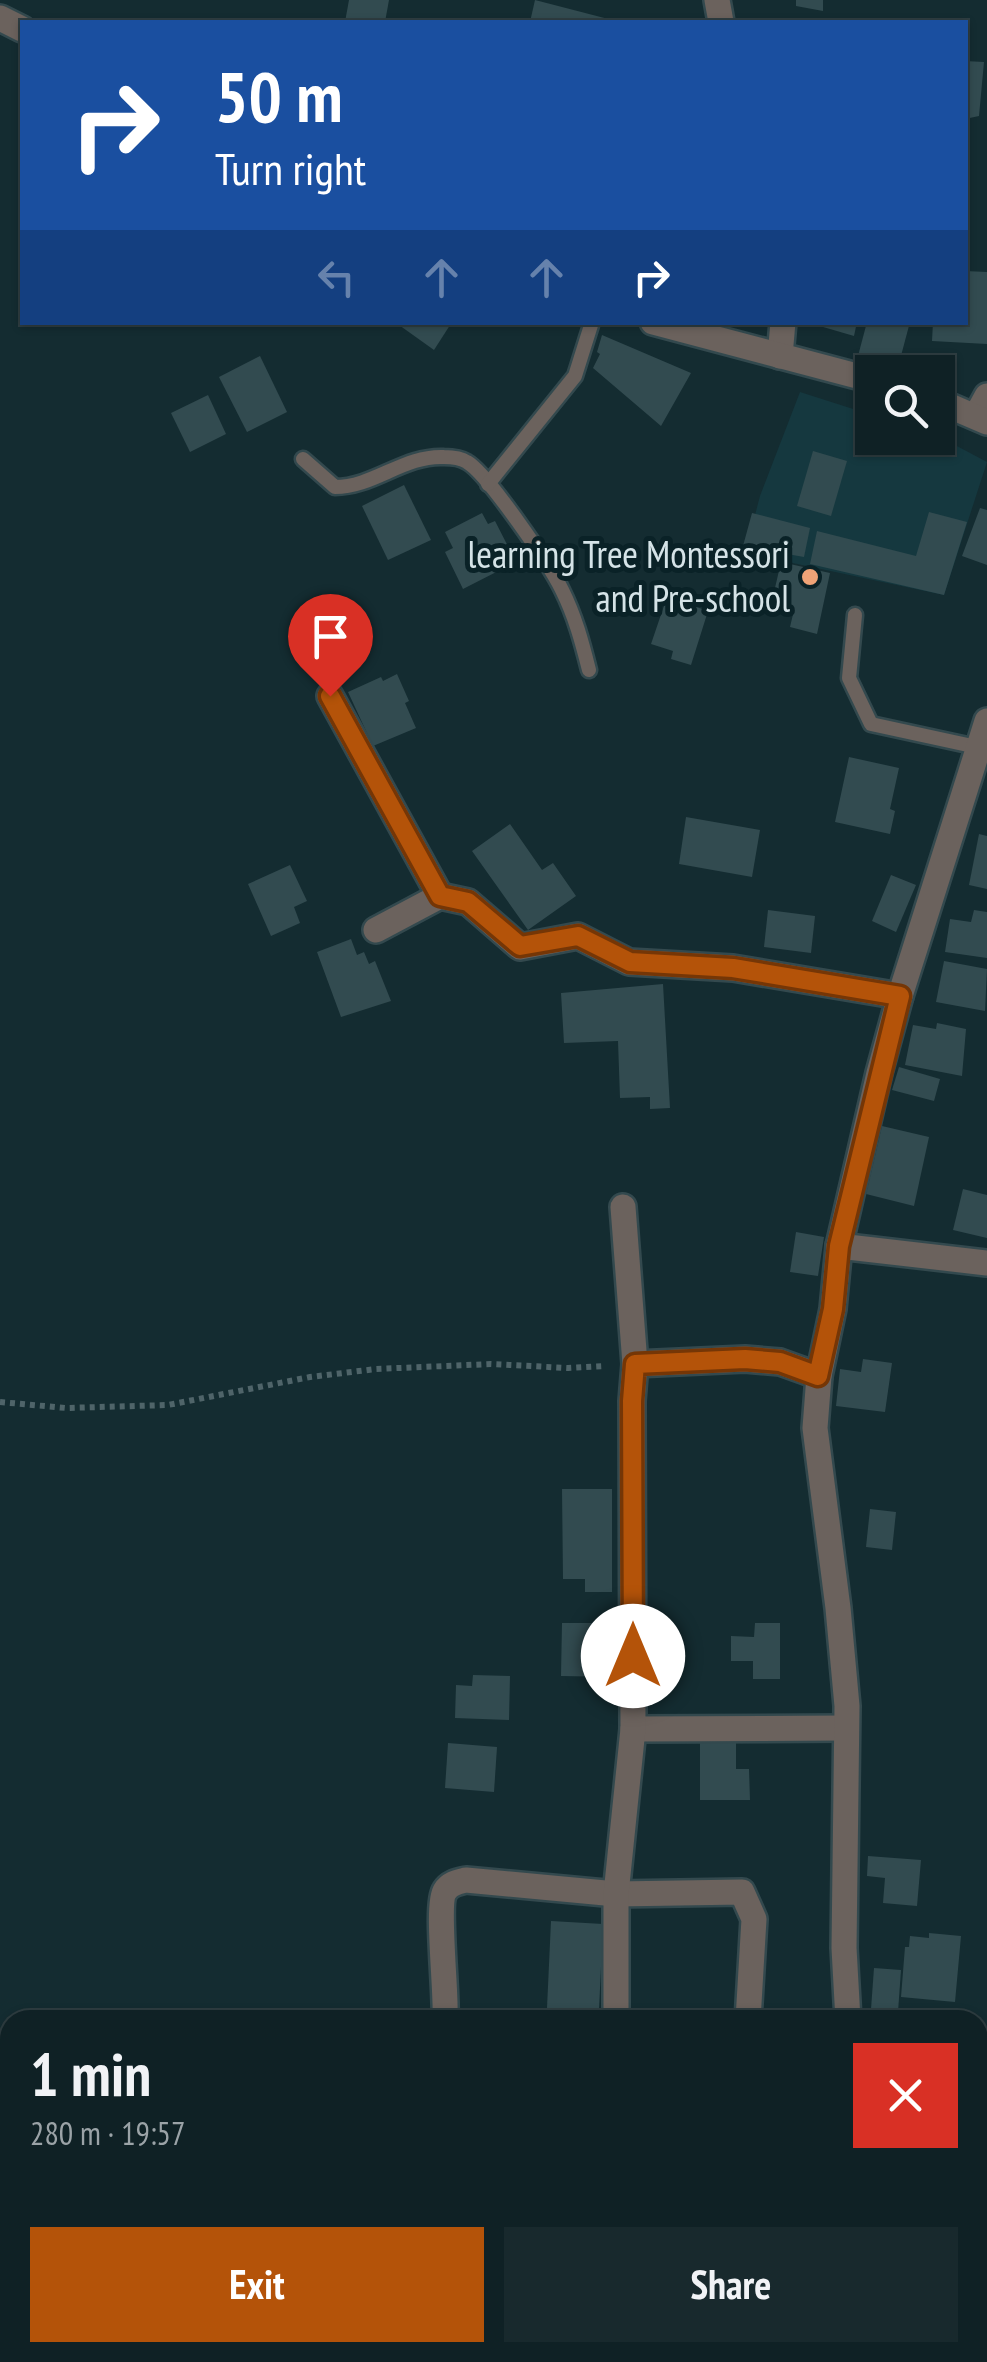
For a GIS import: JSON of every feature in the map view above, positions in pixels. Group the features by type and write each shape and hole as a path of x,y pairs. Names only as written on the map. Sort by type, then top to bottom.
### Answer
{"street":[{"path":"664,325 855,376"},
{"path":"780,356 783,325"},
{"path":"955,405 983,411"},
{"path":"330,696 440,896"},
{"path":"847,2010 844,1948 846,1728 838,1608 815,1428 818,1376 833,1309 839,1246 900,996 987,721"},
{"path":"376,930 440,896 468,902 520,946 578,936 630,962 733,968 900,996"},
{"path":"616,2010 616,1894 633,1729 635,1364 624,1207"},
{"path":"839,1246 987,1263"},
{"path":"635,1364 745,1359 780,1362 818,1376"},
{"path":"633,1729 846,1728"},
{"path":"445,2010 440,1908 443,1893 450,1885 466,1880 616,1894 742,1892 754,1918 749,2010"}],"lane":[{"path":"488,484 575,376 591,325"},
{"path":"303,459 335,487 352,487 406,462 443,456 468,462 561,586 577,624 589,670"},
{"path":"855,615 849,678 871,724 977,747"}],"path":[{"path":"0,1402 66,1408 168,1405 310,1376 376,1369 635,1364"}],"shaded area":[{"path":"800,392 855,410 855,455 955,455 955,445 987,462 944,595 745,553 760,496"}],"building":[{"path":"349,0 389,0 385,20 345,20"},
{"path":"535,0 612,20 530,20"},
{"path":"796,0 823,0 823,11 796,6"},
{"path":"968,61 984,62 979,116 968,118"},
{"path":"968,271 987,272 987,344 932,341 933,325 968,325"},
{"path":"399,325 450,325 434,350"},
{"path":"816,325 856,325 854,336"},
{"path":"866,325 909,325 901,355 858,355"},
{"path":"602,335 691,373 661,426 593,368 600,354 597,352"},
{"path":"260,356 287,412 247,432 219,377"},
{"path":"208,395 226,434 190,452 171,413"},
{"path":"813,451 847,461 831,516 797,506"},
{"path":"404,485 431,540 388,560 362,506"},
{"path":"980,508 987,510 987,565 962,556"},
{"path":"929,512 967,522 944,595 810,564 817,531 916,556"},
{"path":"482,513 488,524 495,521 516,562 463,589 445,552 453,548 445,532"},
{"path":"752,513 810,528 804,557 743,546"},
{"path":"781,562 830,573 817,634 790,627 794,610 771,605"},
{"path":"667,597 708,611 691,665 671,659 673,651 651,644"},
{"path":"397,674 416,728 373,746 348,692"},
{"path":"849,757 899,768 890,809 895,811 890,834 835,822"},
{"path":"686,817 760,830 752,877 679,864"},
{"path":"510,824 542,870 553,863 576,896 528,930 472,851"},
{"path":"979,834 987,836 987,889 969,885"},
{"path":"290,865 307,901 294,907 300,923 271,936 248,884"},
{"path":"891,875 916,885 896,932 872,921"},
{"path":"768,910 815,916 811,953 764,947"},
{"path":"974,910 987,912 987,958 945,952 950,919 971,922"},
{"path":"351,939 357,955 364,952 369,964 375,961 391,1001 341,1017 317,952"},
{"path":"944,961 987,969 985,1011 936,1002"},
{"path":"663,984 670,1108 650,1109 650,1097 620,1098 618,1041 564,1043 561,993"},
{"path":"937,1023 966,1029 962,1076 905,1065 913,1025 936,1029"},
{"path":"899,1067 940,1079 934,1101 892,1090"},
{"path":"882,1126 929,1137 914,1206 866,1194"},
{"path":"963,1189 987,1195 987,1238 953,1230"},
{"path":"796,1232 824,1237 818,1276 790,1272"},
{"path":"863,1359 892,1363 885,1412 836,1406 840,1369 861,1372"},
{"path":"562,1489 612,1489 612,1592 585,1592 585,1579 563,1579"},
{"path":"870,1509 896,1512 892,1550 866,1547"},
{"path":"562,1623 601,1623 601,1636 616,1636 615,1677 561,1676"},
{"path":"755,1623 780,1623 780,1679 753,1679 753,1661 731,1661 731,1636 754,1637"},
{"path":"473,1675 510,1676 509,1720 455,1718 456,1685 472,1686"},
{"path":"700,1742 736,1742 736,1769 749,1769 750,1800 700,1800"},
{"path":"448,1743 497,1747 494,1792 445,1788"},
{"path":"868,1856 921,1860 917,1906 883,1903 885,1878 867,1876"},
{"path":"551,1921 603,1924 599,2010 547,2008"},
{"path":"929,1933 961,1936 955,2002 901,1997 905,1947 909,1947 910,1936 929,1938"},
{"path":"874,1968 901,1970 898,2010 871,2009"}],"place":[{"name":"learning Tree Montessori and Pre-school","path":"810,577"}],"route":[{"path":"330,696 440,896 468,902 520,946 578,936 630,962 733,968 900,996 839,1246 833,1309 818,1376 780,1362 745,1359 635,1364 633,1656"}]}
